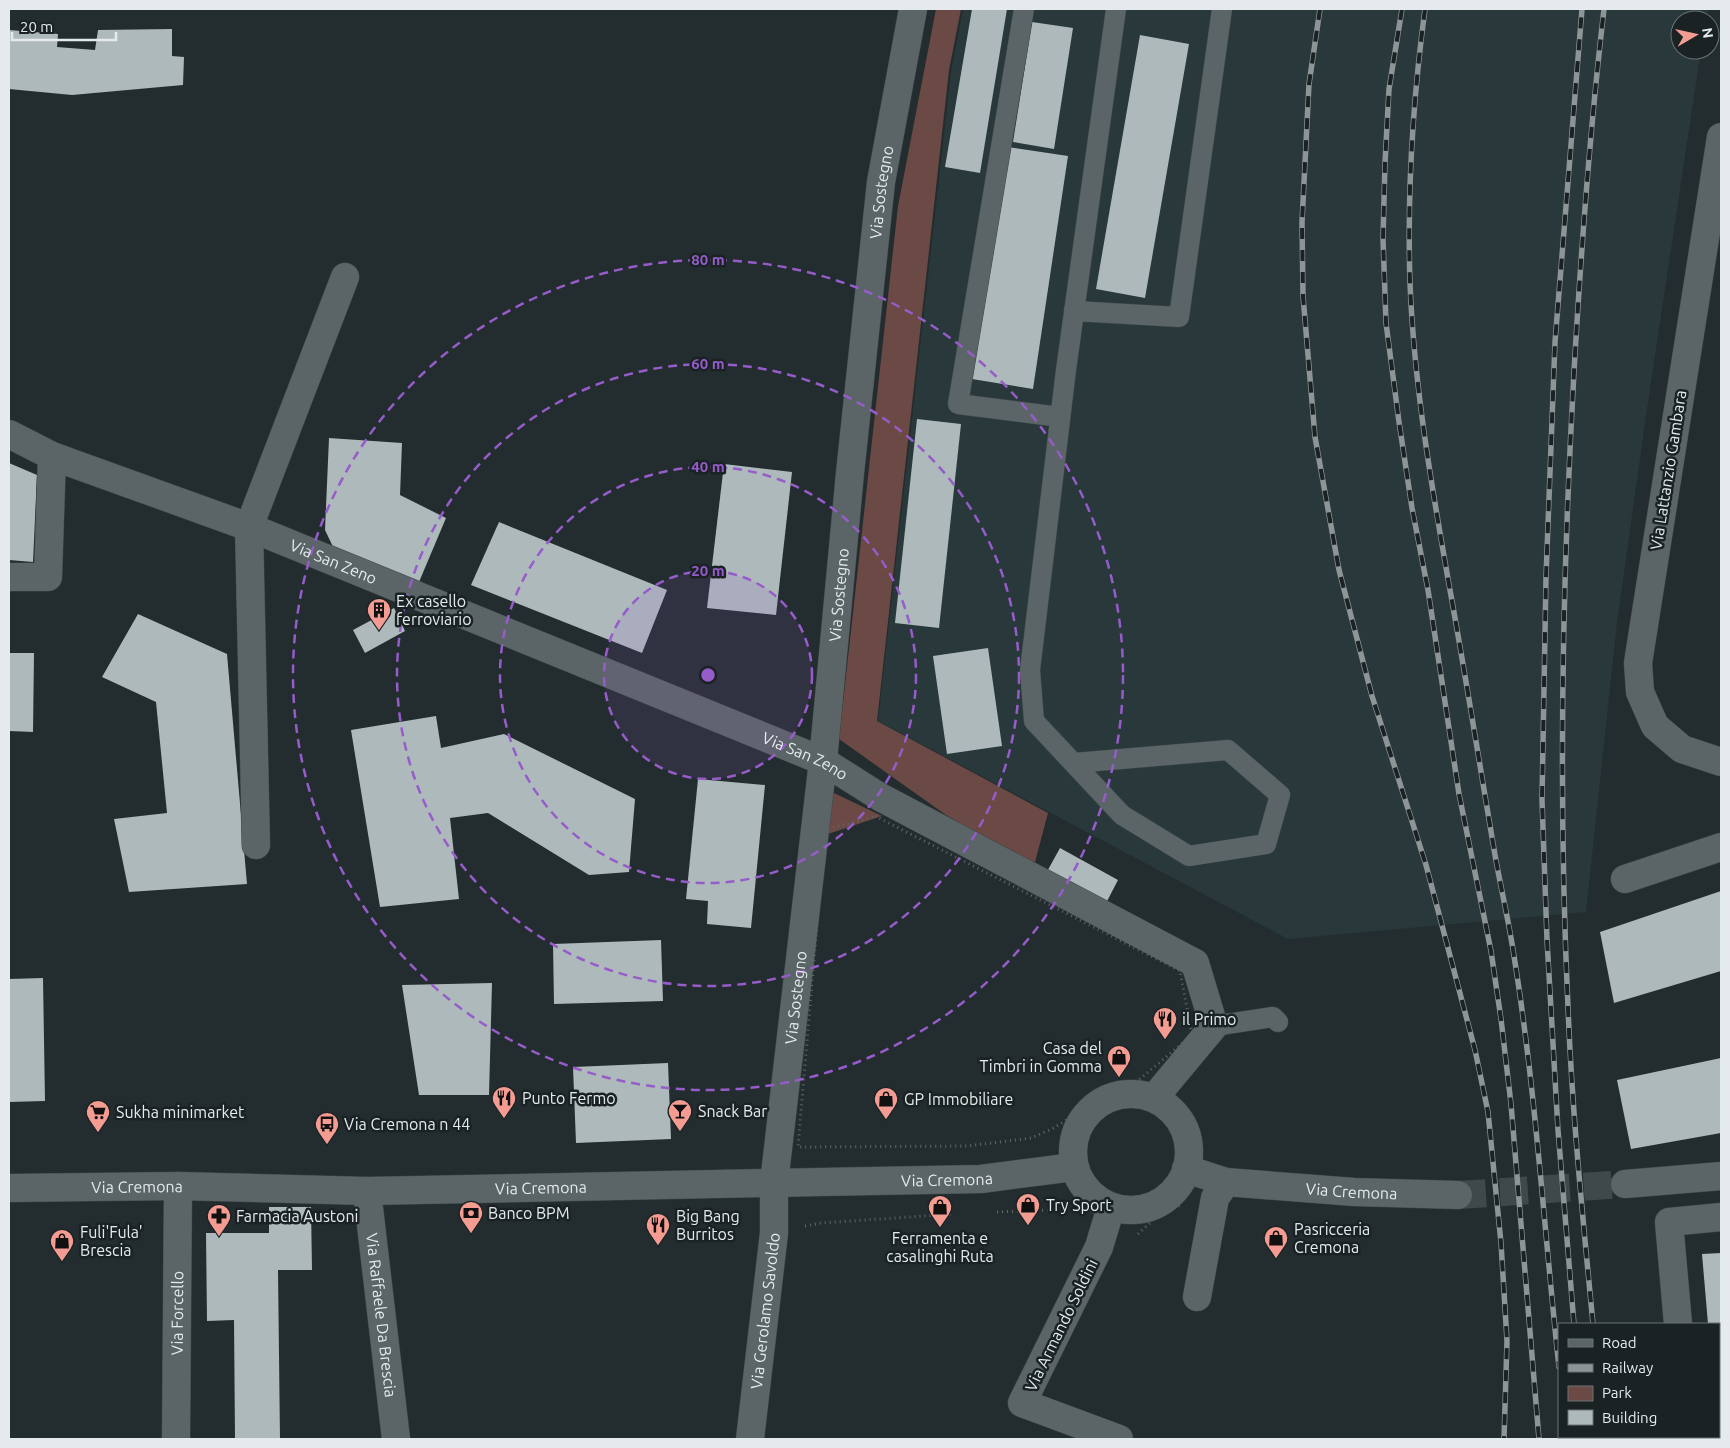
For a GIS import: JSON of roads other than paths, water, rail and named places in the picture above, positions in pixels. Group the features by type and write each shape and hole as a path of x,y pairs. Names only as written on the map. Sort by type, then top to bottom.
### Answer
{"street":[{"name":"Via Sostegno","path":"774,1182 823,760 880,182 913,9"},
{"name":"Via Lattanzio Gambara","path":"1721,136 1638,663 1640,692 1655,726 1682,749 1721,762"},
{"path":"256,845 249,527 345,277"},
{"name":"Via San Zeno","path":"9,434 52,456 249,527 823,760 880,797 1195,963 1214,1026"},
{"path":"9,577 48,577 52,456"},
{"path":"1625,879 1721,848"},
{"path":"1154,1098 1214,1026"},
{"path":"1135,1094 1154,1098 1171,1110 1183,1128 1189,1148 1186,1169 1179,1186 1166,1199 1149,1208 1130,1211 1111,1208 1088,1192 1074,1167 1072,1149 1076,1130 1086,1115 1100,1102 1117,1095 1135,1094"},
{"name":"Via Cremona","path":"9,1188 178,1186 367,1191 981,1179 1074,1167"},
{"name":"Via Cremona","path":"1186,1169 1226,1182 1354,1192 1458,1195"},
{"path":"1625,1184 1721,1176"},
{"name":"Via Gerolamo Savoldo","path":"750,1439 774,1234 774,1182"},
{"path":"1197,1297 1216,1198 1226,1182"},
{"name":"Via Forcello","path":"176,1439 178,1186"},
{"name":"Via Raffaele Da Brescia","path":"367,1191 396,1439"},
{"name":"Via Armando Soldini","path":"1111,1208 1100,1247 1022,1403 1059,1428 1119,1439"},
{"path":"1678,1323 1669,1222 1721,1217"}],"lane":[{"path":"1024,9 958,404 1060,417"},
{"path":"1074,764 1228,750 1280,795 1266,844 1189,856 1122,815 1074,764 1034,721 1030,670 1060,417 1116,9"},
{"path":"1074,311 1179,316 1222,9"},
{"path":"1214,1026 1273,1017 1278,1022"}],"tunnel":[{"path":"1458,1195 1625,1184"}],"railway":[{"path":"1320,9 1309,84 1302,222 1303,296 1315,437 1339,570 1372,696 1426,865 1475,1050 1488,1112 1501,1243 1507,1341 1504,1439"},
{"path":"1402,9 1389,89 1385,163 1383,239 1386,323 1412,508 1428,590 1459,794 1491,951 1501,1019 1511,1104 1539,1439"},
{"path":"1425,9 1414,111 1409,214 1410,283 1415,360 1437,514 1522,1007 1558,1357"},
{"path":"1574,1323 1558,1130 1547,940 1542,800 1546,577 1555,342 1582,9"},
{"path":"1593,1323 1572,1086 1565,928 1562,769 1564,610 1570,451 1583,235 1604,9"}],"place":[{"name":"Ex casello ferroviario","path":"379,631"},
{"name":"il Primo","path":"1165,1040"},
{"name":"Casa del Timbri in Gomma","path":"1119,1078"},
{"name":"Punto Fermo","path":"504,1119"},
{"name":"GP Immobiliare","path":"886,1120"},
{"name":"Snack Bar","path":"680,1132"},
{"name":"Sukha minimarket","path":"98,1133"},
{"name":"Via Cremona n 44","path":"327,1145"},
{"name":"Try Sport","path":"1028,1226"},
{"name":"Ferramenta e casalinghi Ruta","path":"940,1228"},
{"name":"Banco BPM","path":"471,1234"},
{"name":"Farmacia Austoni","path":"219,1237"},
{"name":"Big Bang Burritos","path":"658,1246"},
{"name":"Pasricceria Cremona","path":"1276,1259"},
{"name":"Fuli'Fula' Brescia","path":"62,1262"}]}
